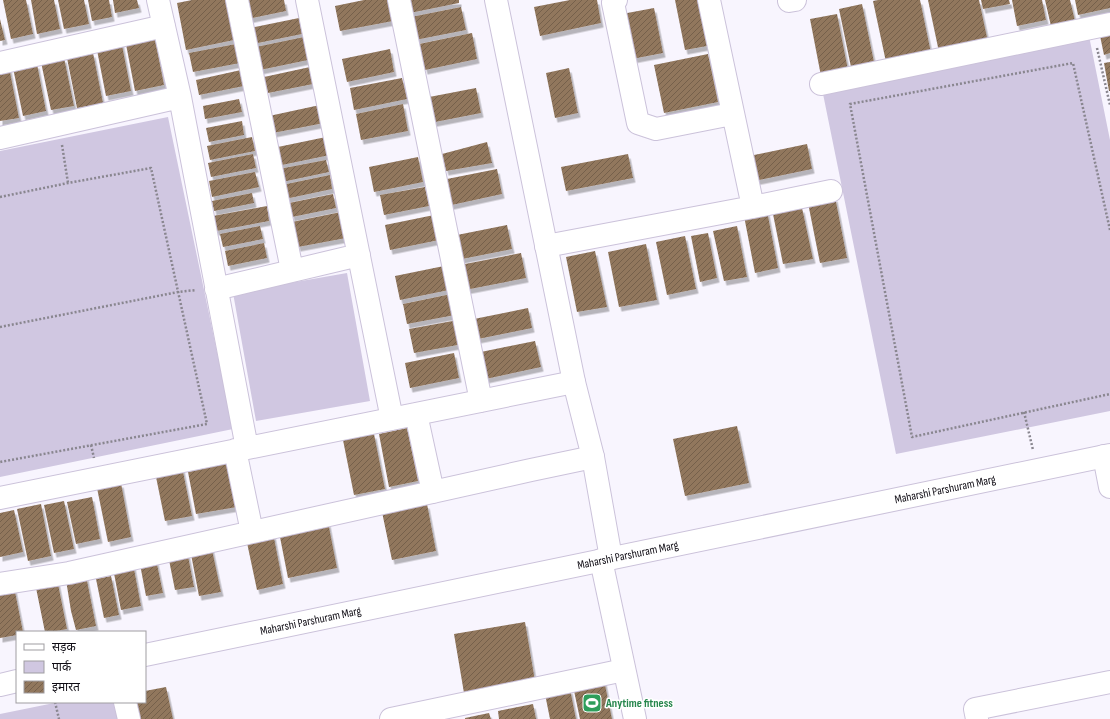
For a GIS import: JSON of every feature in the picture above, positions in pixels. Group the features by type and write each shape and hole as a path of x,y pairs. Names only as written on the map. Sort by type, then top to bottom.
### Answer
{"street":[{"path":"158,0 180,97 216,289 241,449 252,532"},
{"path":"237,0 292,270"},
{"path":"307,0 392,419"},
{"path":"399,0 481,401"},
{"path":"496,0 574,382 593,458 606,560 624,670 635,719"},
{"path":"616,0 613,3 638,123 656,129 732,114"},
{"path":"709,0 732,114 753,207"},
{"path":"0,63 164,26"},
{"path":"821,84 1101,26"},
{"path":"0,138 180,97"},
{"path":"546,246 831,191"},
{"path":"216,289 359,255"},
{"path":"0,498 574,382"},
{"path":"416,414 433,492"},
{"path":"1107,456 1110,487"},
{"name":"Maharshi Parshuram Marg","path":"146,654 1107,456"},
{"path":"0,584 69,573 593,458"},
{"path":"390,719 624,670"},
{"path":"0,685 16,681"},
{"path":"977,719 975,709 1110,682"},
{"path":"125,703 129,719"}],"path":[{"path":"1101,26 1110,106"},
{"path":"1110,230 1073,63 850,104 912,437 1110,394"},
{"path":"58,125 68,182"},
{"path":"0,197 68,182 151,168 207,424 0,462"},
{"path":"0,327 178,292"},
{"path":"1024,412 1037,470"},
{"path":"55,703 59,719"}],"green space":[{"path":"1088,31 1110,140 1110,411 896,454 821,84"},
{"path":"168,117 233,429 0,477 0,151"},
{"path":"347,273 370,401 256,421 233,293"},
{"path":"54,703 116,703 119,719 0,719 0,714"}],"building":[{"path":"3,0 26,0 33,34 11,39"},
{"path":"31,0 54,0 60,29 37,34"},
{"path":"58,0 84,0 89,24 64,29"},
{"path":"88,0 109,0 112,17 92,21"},
{"path":"113,0 137,0 139,8 115,13"},
{"path":"192,0 226,0 234,40 186,50 177,3"},
{"path":"244,0 284,0 286,11 248,19"},
{"path":"364,0 388,0 393,21 340,31 335,6"},
{"path":"402,0 459,0 459,3 405,14"},
{"path":"570,0 597,0 601,23 540,36 534,7"},
{"path":"675,0 698,0 707,46 685,50"},
{"path":"920,0 931,53 886,62 873,1"},
{"path":"928,0 979,0 988,42 939,52"},
{"path":"981,0 1009,0 1010,4 983,9"},
{"path":"1012,0 1042,0 1046,20 1017,26"},
{"path":"1045,0 1070,0 1075,21 1051,26"},
{"path":"1075,0 1110,0 1110,8 1078,15"},
{"path":"862,4 874,62 851,67 839,9"},
{"path":"461,7 466,30 410,41 406,18"},
{"path":"654,8 663,53 632,59 622,14"},
{"path":"837,14 848,70 821,76 810,19"},
{"path":"299,18 302,34 253,44 250,28"},
{"path":"0,19 5,40 0,41"},
{"path":"1110,28 1110,53 1104,55 1099,31"},
{"path":"472,33 477,59 425,70 419,44"},
{"path":"154,34 164,85 135,91 125,39"},
{"path":"304,37 308,60 260,70 256,47"},
{"path":"121,40 131,91 106,96 96,45"},
{"path":"236,44 240,63 193,72 189,53"},
{"path":"390,49 394,72 347,82 342,59"},
{"path":"93,53 103,103 77,108 67,58"},
{"path":"708,54 718,102 664,113 654,65"},
{"path":"64,58 74,106 51,110 41,62"},
{"path":"1110,62 1110,91 1109,91 1104,63"},
{"path":"37,64 46,111 23,116 13,68"},
{"path":"9,67 19,118 0,121 0,69"},
{"path":"310,67 313,84 268,93 264,77"},
{"path":"569,68 578,113 555,118 546,73"},
{"path":"241,70 244,86 199,95 196,80"},
{"path":"402,78 407,99 354,110 350,88"},
{"path":"476,88 481,113 430,123 424,98"},
{"path":"239,99 242,112 205,119 203,106"},
{"path":"403,104 408,131 361,140 356,114"},
{"path":"320,105 324,123 273,133 269,116"},
{"path":"242,121 244,135 209,142 206,128"},
{"path":"252,137 255,151 210,160 207,146"},
{"path":"326,137 330,155 277,166 273,148"},
{"path":"487,142 492,163 446,171 442,154"},
{"path":"807,144 812,169 754,181 749,156"},
{"path":"253,154 256,168 211,177 208,163"},
{"path":"628,154 633,178 566,191 561,167"},
{"path":"418,157 423,182 374,192 369,167"},
{"path":"326,160 329,172 282,182 279,169"},
{"path":"497,169 502,194 447,206 442,180"},
{"path":"255,172 259,187 212,197 209,181"},
{"path":"330,175 332,189 285,199 282,185"},
{"path":"425,187 429,206 384,215 380,195"},
{"path":"252,193 254,203 214,211 212,201"},
{"path":"333,194 336,208 292,217 289,203"},
{"path":"835,197 847,258 820,263 808,203"},
{"path":"267,206 269,221 216,231 213,216"},
{"path":"802,208 813,259 783,264 773,214"},
{"path":"767,211 778,268 755,273 744,216"},
{"path":"341,212 346,238 298,247 292,222"},
{"path":"439,214 444,239 390,250 385,225"},
{"path":"507,225 512,249 457,260 452,236"},
{"path":"260,226 263,239 223,247 220,234"},
{"path":"737,226 747,277 724,281 713,231"},
{"path":"708,233 717,278 700,282 691,236"},
{"path":"685,236 696,289 667,295 656,242"},
{"path":"264,243 267,258 228,266 225,251"},
{"path":"646,244 657,300 619,307 608,252"},
{"path":"595,251 607,307 577,312 566,257"},
{"path":"521,253 526,278 465,290 460,265"},
{"path":"444,266 449,290 400,300 395,276"},
{"path":"451,294 455,315 407,324 403,304"},
{"path":"528,308 532,328 478,339 474,319"},
{"path":"458,320 463,344 414,353 409,329"},
{"path":"535,341 541,367 481,380 476,353"},
{"path":"454,353 459,378 410,388 405,363"},
{"path":"737,426 749,483 685,496 673,439"},
{"path":"407,428 418,481 389,487 379,434"},
{"path":"374,434 385,489 354,495 343,440"},
{"path":"228,463 237,507 196,514 188,472"},
{"path":"182,467 192,516 165,521 155,472"},
{"path":"121,483 131,537 108,542 97,488"},
{"path":"92,497 100,539 76,544 67,502"},
{"path":"64,501 74,549 54,553 44,505"},
{"path":"41,504 51,556 28,561 17,509"},
{"path":"427,504 436,551 392,560 382,512"},
{"path":"14,510 23,552 0,557 0,513"},
{"path":"328,522 337,568 288,578 279,532"},
{"path":"273,533 283,584 257,590 246,538"},
{"path":"211,545 221,592 199,596 190,549"},
{"path":"187,551 194,587 175,590 168,555"},
{"path":"155,555 163,593 146,596 139,559"},
{"path":"133,564 141,606 121,610 113,568"},
{"path":"86,576 96,626 76,630 66,580"},
{"path":"111,576 119,615 104,618 96,579"},
{"path":"57,579 67,629 45,631 35,583"},
{"path":"14,587 23,631 16,631 16,635 0,638 0,590"},
{"path":"525,622 535,681 464,693 454,634"},
{"name":"Anytime fitness","path":"604,680 612,719 580,719 573,686"},
{"path":"166,687 173,719 139,719 136,703 146,703 146,691"},
{"path":"570,689 576,719 550,719 545,694"},
{"path":"533,704 536,719 499,719 498,711"},
{"path":"489,713 491,719 465,719 465,718"}],"place":[{"name":"Anytime fitness","path":"592,703"}]}
